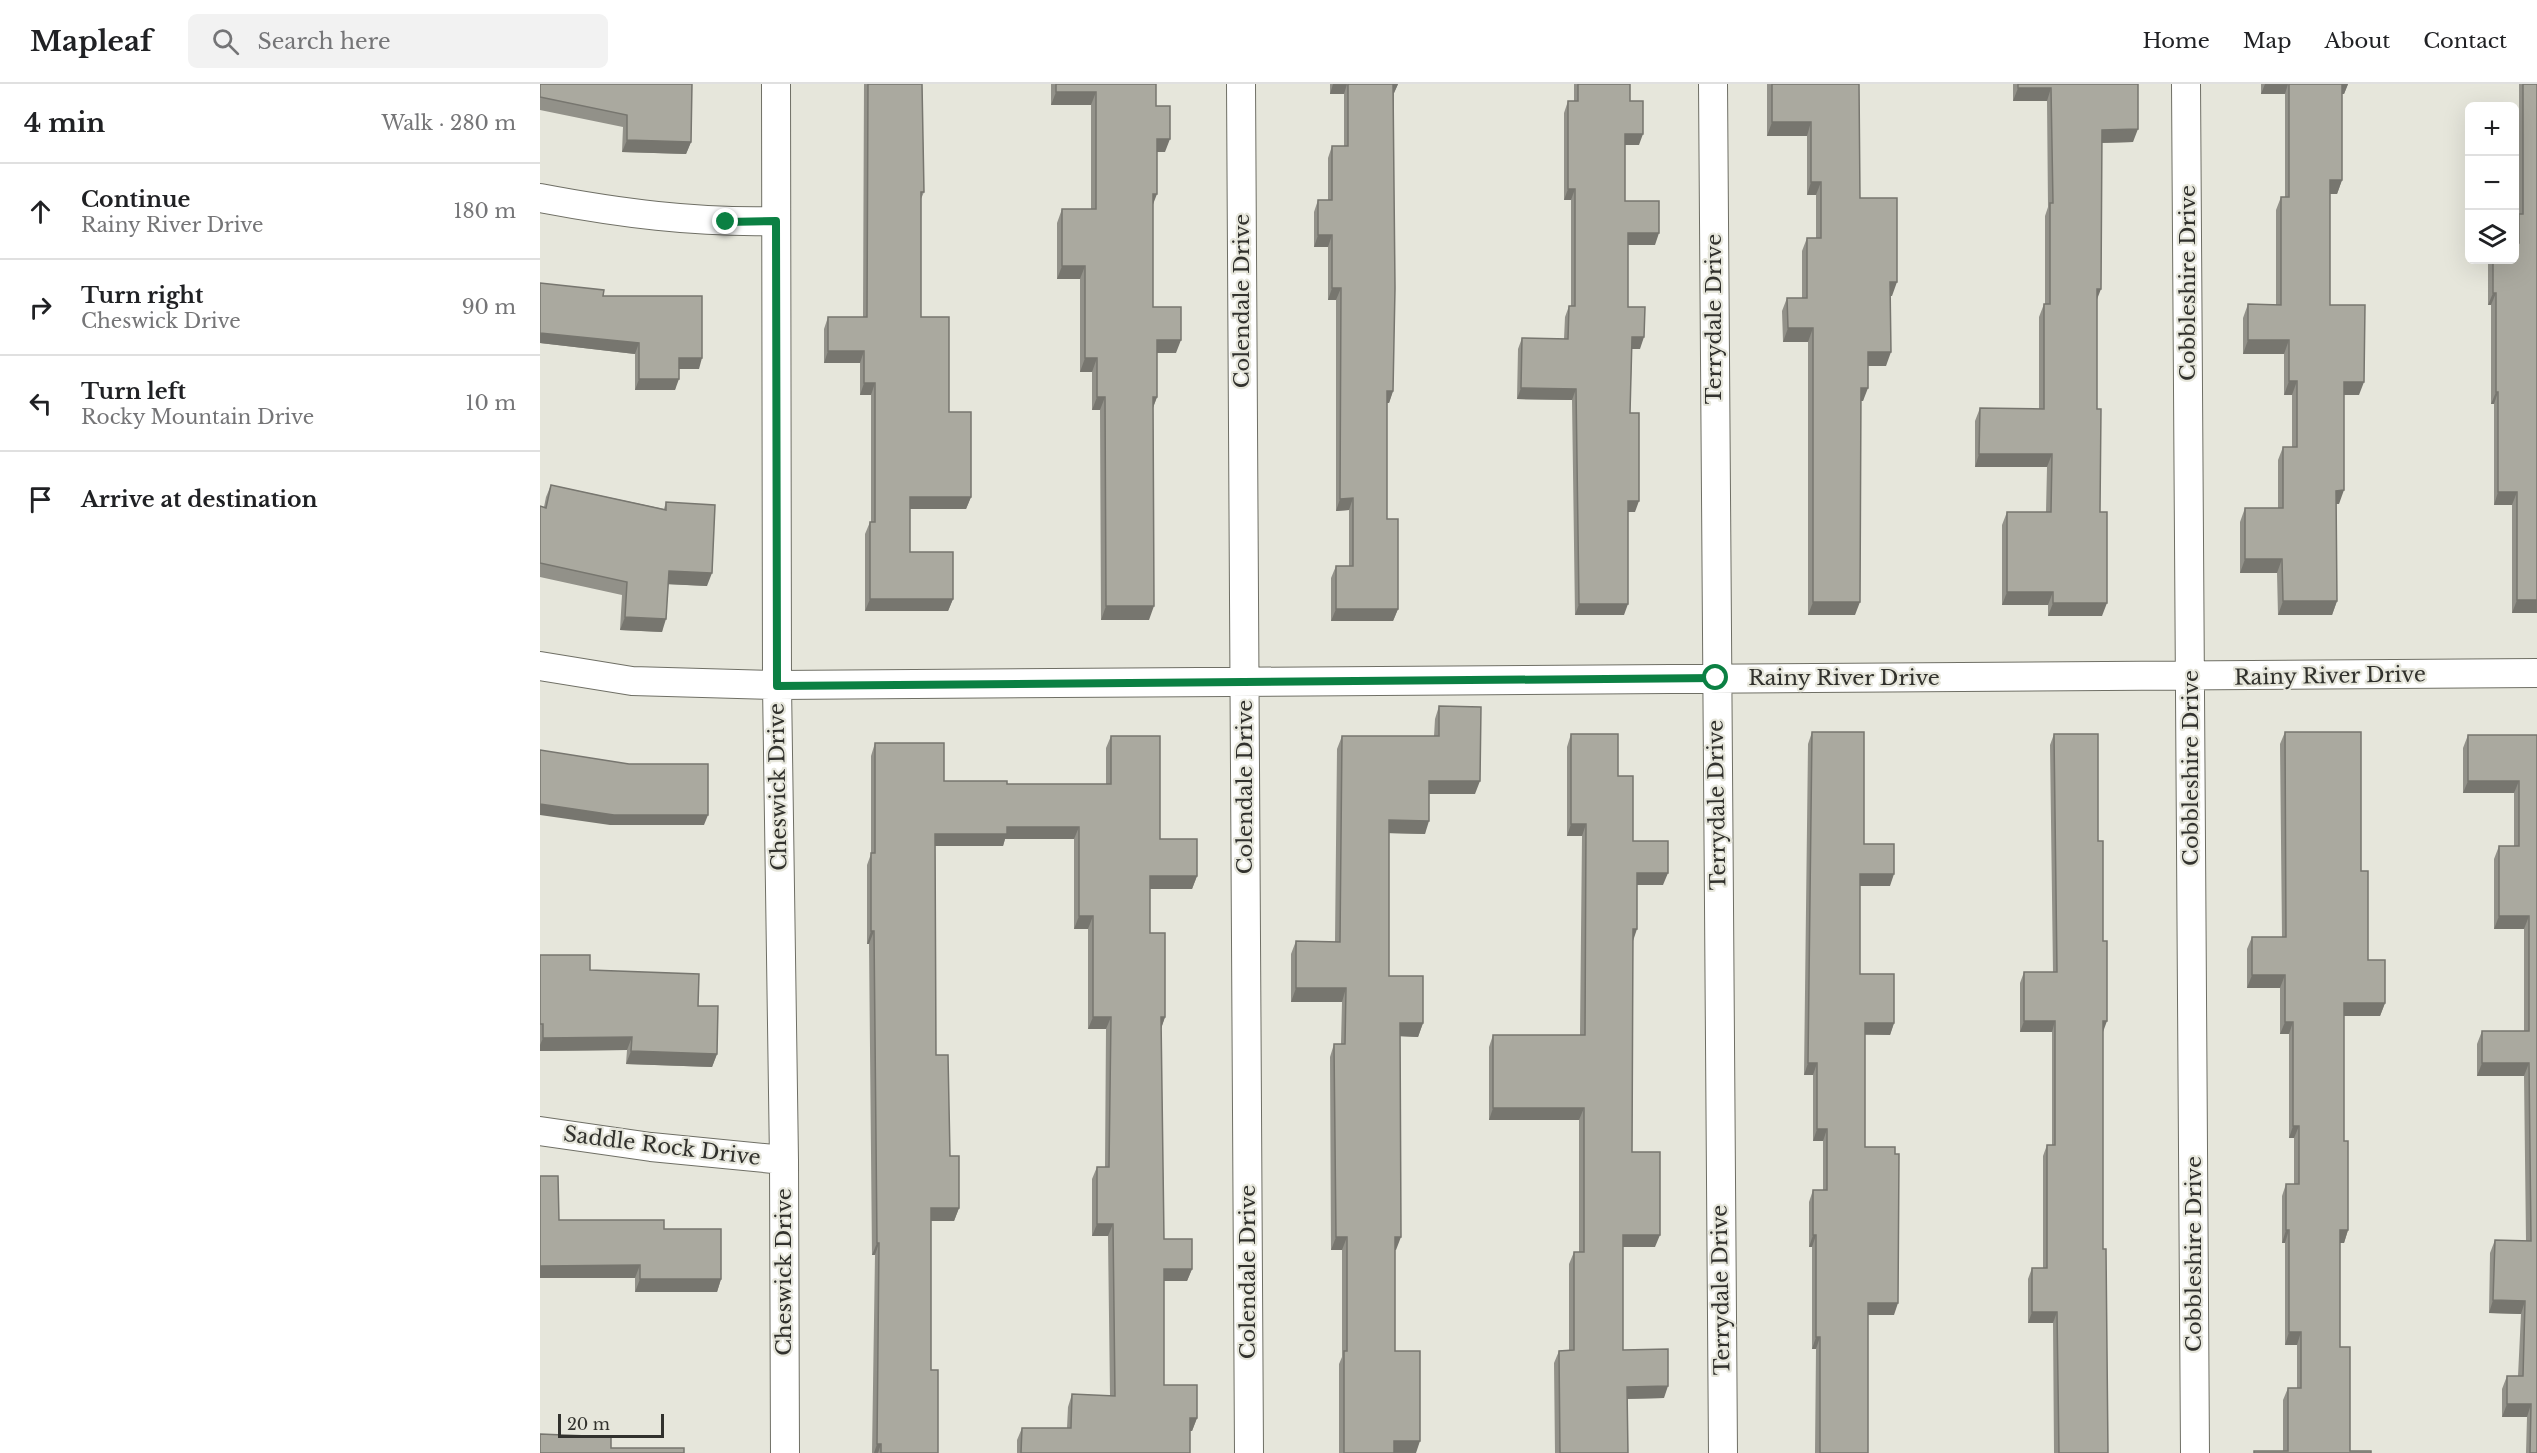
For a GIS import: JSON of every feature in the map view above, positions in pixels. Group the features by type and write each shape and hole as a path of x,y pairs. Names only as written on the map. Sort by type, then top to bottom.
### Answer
{"street":[{"name":"Cheswick Drive","path":"776,84 777,686 784,1160 785,1453"},
{"name":"Colendale Drive","path":"1240,84 1249,1453"},
{"name":"Terrydale Drive","path":"1713,84 1723,1453"},
{"name":"Cobbleshire Drive","path":"2186,84 2195,1453"},
{"path":"540,198 621,213 726,222 776,221"},
{"name":"Rainy River Drive","path":"540,666 632,681 777,686 2537,673"},
{"name":"Saddle Rock Drive","path":"540,1131 661,1149 784,1160"}],"building":[{"path":"540,84 692,84 691,142 627,140 627,115 540,97"},
{"path":"868,84 922,84 924,192 921,192 921,317 949,317 949,412 971,412 971,497 910,497 910,552 953,552 953,599 870,599 870,522 875,522 875,383 864,383 864,351 828,351 828,317 867,317"},
{"path":"1056,84 1156,84 1156,106 1170,106 1170,139 1157,139 1157,194 1153,194 1153,307 1181,307 1181,340 1157,340 1157,397 1153,397 1154,606 1106,606 1105,397 1097,397 1097,358 1085,358 1085,266 1062,266 1062,209 1096,209 1096,92 1056,92"},
{"path":"1348,84 1393,84 1395,288 1393,391 1387,391 1387,519 1398,519 1398,609 1336,609 1336,566 1353,566 1353,498 1340,499 1341,288 1332,288 1332,235 1318,235 1318,200 1332,200 1332,146 1348,146"},
{"path":"1578,84 1630,84 1630,101 1643,101 1643,134 1625,134 1625,201 1659,201 1659,233 1628,233 1628,307 1645,307 1644,337 1632,337 1630,413 1639,413 1639,501 1628,501 1628,604 1579,604 1576,389 1521,388 1522,338 1568,339 1569,306 1575,306 1575,189 1568,189 1568,101 1578,101"},
{"path":"1772,84 1859,84 1860,198 1897,198 1897,282 1890,282 1891,352 1868,352 1868,388 1861,388 1860,602 1813,602 1813,328 1788,328 1787,298 1807,298 1807,238 1821,238 1821,182 1811,182 1811,122 1772,122"},
{"path":"2018,84 2138,84 2138,129 2102,130 2101,289 2097,289 2097,409 2101,409 2100,512 2107,512 2107,603 2053,603 2053,592 2007,592 2007,512 2051,512 2052,454 1979,454 1980,408 2044,409 2044,304 2050,304 2050,203 2053,203 2051,88 2018,88"},
{"path":"2289,84 2342,84 2342,180 2330,180 2330,305 2365,305 2364,382 2344,382 2344,490 2336,491 2337,601 2283,601 2282,559 2245,559 2245,508 2283,508 2283,447 2297,447 2297,381 2289,381 2289,340 2248,340 2248,304 2281,305 2281,197 2289,197"},
{"path":"2523,84 2537,84 2537,600 2517,600 2517,492 2498,492 2496,293 2493,293 2493,264 2519,264 2519,214 2523,214"},
{"path":"540,283 604,290 603,296 702,296 702,358 679,358 679,379 639,379 639,343 540,333"},
{"path":"551,485 666,510 666,502 715,505 712,573 669,571 666,619 625,617 627,582 540,563 540,506 546,508"},
{"path":"1439,706 1481,707 1480,781 1429,781 1429,821 1389,820 1389,976 1423,976 1423,1023 1400,1023 1401,1237 1395,1237 1395,1351 1420,1351 1420,1441 1394,1441 1394,1453 1344,1453 1347,1237 1336,1237 1334,1044 1345,1044 1346,988 1296,988 1296,941 1340,942 1342,736 1439,736"},
{"path":"1812,732 1864,732 1864,844 1894,844 1894,874 1860,874 1860,974 1894,974 1894,1023 1865,1023 1865,1147 1895,1147 1895,1154 1899,1154 1898,1303 1868,1303 1868,1453 1820,1453 1820,1337 1816,1337 1816,1235 1813,1235 1813,1190 1827,1190 1827,1129 1817,1129 1817,1063 1808,1063"},
{"path":"2285,732 2361,732 2361,871 2368,871 2368,960 2385,960 2385,1003 2344,1003 2344,1141 2348,1141 2348,1230 2340,1230 2340,1347 2350,1347 2350,1451 2371,1451 2371,1453 2254,1453 2254,1451 2288,1451 2288,1388 2301,1388 2301,1332 2289,1332 2289,1230 2286,1230 2286,1184 2299,1184 2299,1126 2293,1126 2293,1022 2285,1022 2285,975 2252,975 2252,937 2286,937"},
{"path":"1571,734 1618,734 1618,776 1633,776 1633,841 1668,841 1668,873 1637,873 1637,929 1633,929 1632,1152 1660,1152 1660,1235 1623,1235 1623,1350 1668,1349 1668,1386 1627,1387 1628,1453 1560,1453 1559,1351 1574,1350 1574,1252 1584,1252 1584,1108 1493,1108 1493,1035 1585,1035 1586,824 1571,824"},
{"path":"2054,734 2098,734 2098,841 2103,841 2103,941 2107,941 2107,1021 2103,1021 2103,1249 2106,1249 2108,1453 2059,1453 2057,1312 2032,1312 2032,1268 2047,1268 2047,1145 2055,1145 2055,1021 2024,1021 2024,972 2057,972"},
{"path":"2468,735 2537,735 2537,1453 2530,1453 2531,1404 2507,1404 2507,1376 2523,1376 2525,1301 2493,1300 2495,1240 2531,1241 2529,1063 2482,1063 2482,1031 2529,1031 2529,916 2499,916 2499,846 2519,846 2519,781 2468,781"},
{"path":"1111,736 1160,736 1160,839 1197,839 1197,876 1150,876 1150,933 1165,933 1165,1017 1161,1017 1164,1239 1192,1239 1192,1269 1164,1269 1164,1385 1197,1385 1197,1418 1190,1418 1190,1453 1021,1453 1022,1428 1071,1428 1072,1394 1115,1396 1113,1224 1097,1224 1097,1167 1109,1167 1111,1017 1093,1017 1093,916 1079,916 1079,827 1007,827 1007,834 935,834 936,1055 948,1055 950,1156 959,1156 959,1208 931,1208 931,1370 938,1370 938,1453 881,1453 881,1444 877,1444 879,1243 877,1243 874,931 871,931 871,853 875,853 875,743 944,743 944,781 1007,781 1007,784 1111,784"},
{"path":"540,750 629,764 708,764 708,815 614,815 540,804"},
{"path":"540,955 590,955 590,970 699,974 698,1006 718,1006 717,1054 631,1051 632,1037 543,1038 543,1024 540,1024"},
{"path":"540,1176 558,1176 559,1220 664,1220 664,1229 721,1229 721,1279 640,1279 640,1265 540,1266"},
{"path":"540,1434 611,1437 611,1448 684,1448 684,1453 540,1453"}],"route":[{"path":"726,222 776,221 777,686 1716,678"}]}
